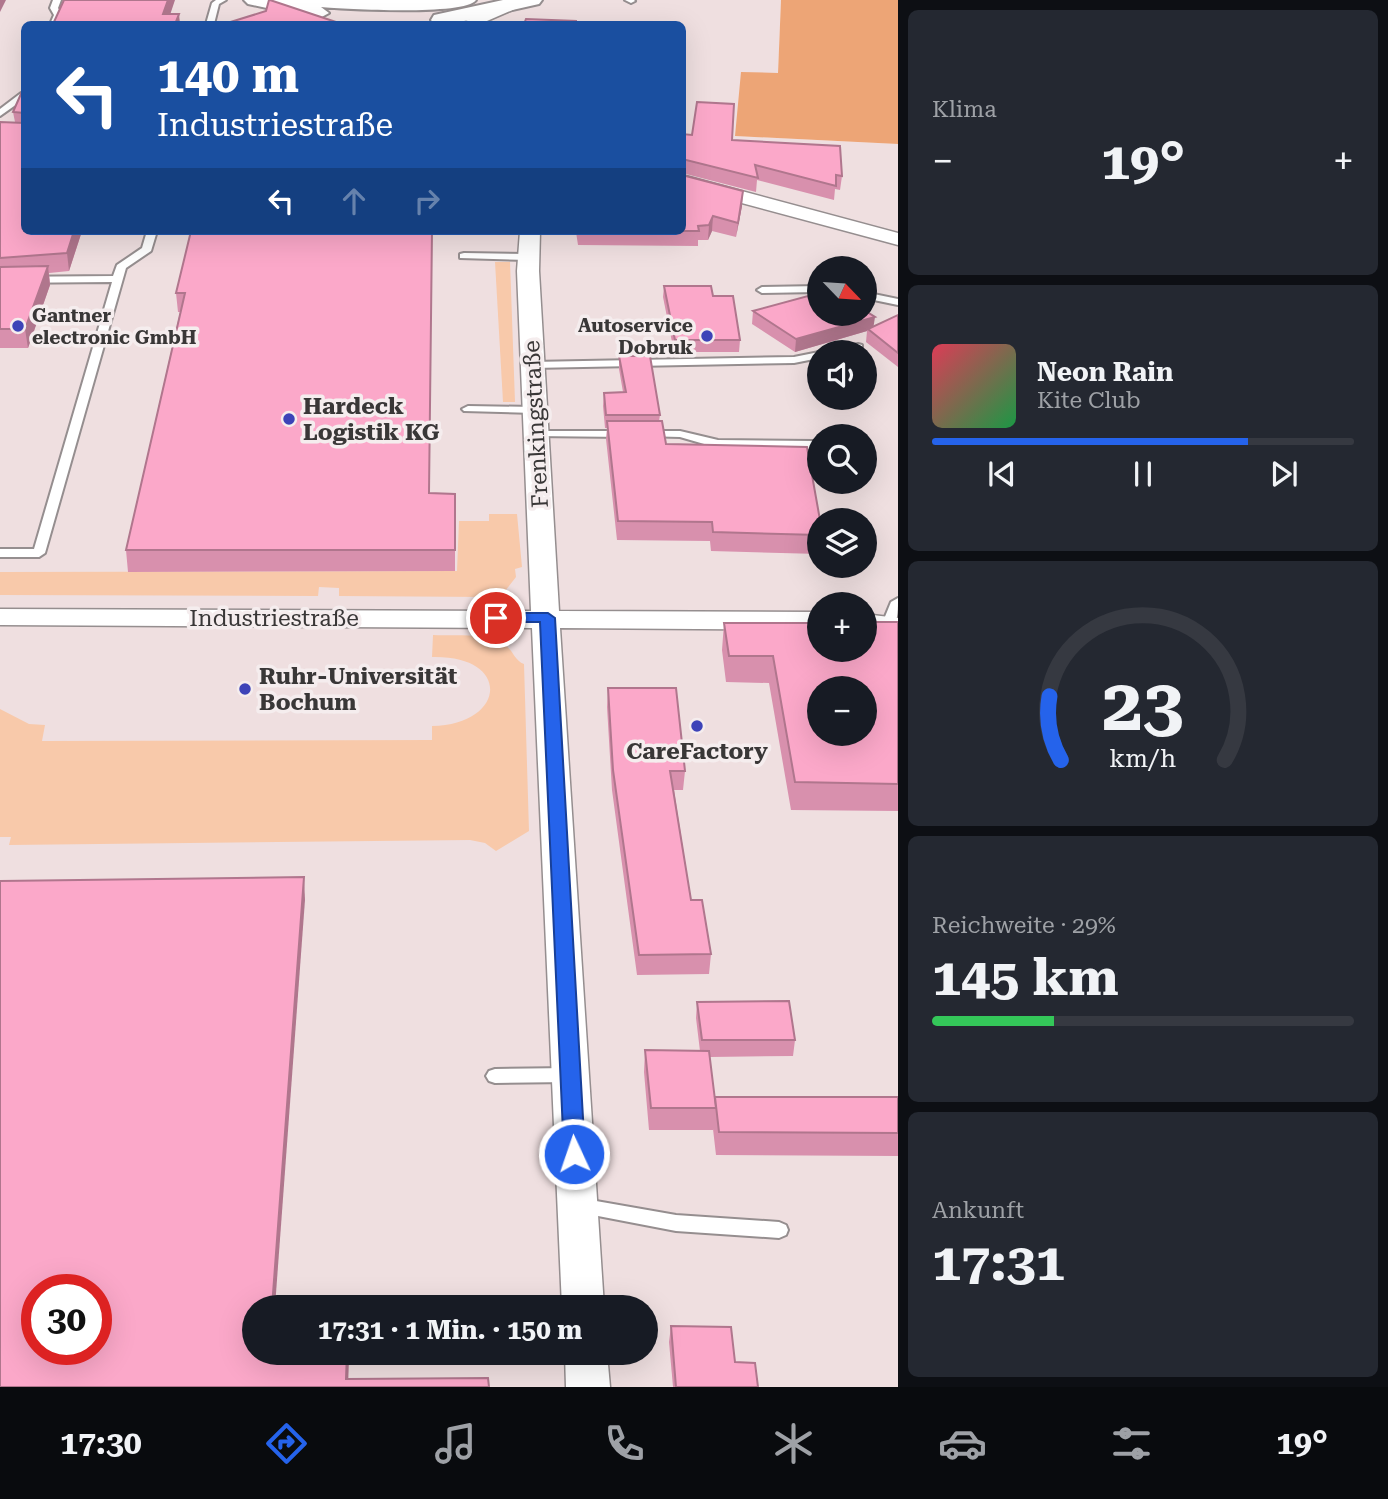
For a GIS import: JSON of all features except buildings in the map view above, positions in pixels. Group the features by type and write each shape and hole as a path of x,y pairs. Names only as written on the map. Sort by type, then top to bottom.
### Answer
{"street":[{"path":"255,0 350,21"},
{"path":"302,0 393,5 466,0"},
{"path":"302,0 360,12 384,21"},
{"path":"404,21 489,0"},
{"path":"437,21 522,3"},
{"path":"475,21 522,3"},
{"path":"686,182 898,239"},
{"name":"Frenkingstraße","path":"530,235 527,257 532,365 548,618 569,1075 582,1295"},
{"name":"Industriestraße","path":"0,617 548,618"},
{"path":"548,618 807,621"},
{"path":"587,1365 588,1387"}],"lane":[{"path":"55,21 58,15 54,8 57,0"},
{"path":"211,21 216,3 222,0"},
{"path":"0,113 21,98"},
{"path":"0,553 39,553 121,267 147,249 151,235"},
{"path":"464,256 527,257"},
{"path":"0,280 118,279"},
{"path":"762,290 807,289"},
{"path":"877,298 898,302"},
{"path":"532,365 794,360 807,357"},
{"path":"468,409 535,422 680,434 718,444 807,445"},
{"path":"495,1076 569,1075"},
{"path":"578,1206 676,1223 779,1230"}],"shaded area":[{"path":"0,0 781,0 778,74 736,136 898,144 898,1387 0,1387"},
{"path":"781,0 898,0 898,144 735,136 741,72 778,73"},
{"path":"495,262 510,262 515,402 503,402"},
{"path":"489,514 517,514 522,567 515,569 516,577 505,591 486,597 339,596 339,588 319,587 318,596 0,595 0,572 457,571 459,521 489,521"},
{"path":"433,635 488,638 505,645 524,664 529,831 496,851 485,843 470,840 9,845 11,837 0,837 0,709 29,724 45,725 42,741 432,740 432,726 457,723 475,715 486,703 490,690 487,678 477,667 458,659 432,657"}],"place":[{"name":"Gantner electronic GmbH","path":"18,326"},
{"name":"Autoservice Dobruk","path":"707,336"},
{"name":"Hardeck Logistik KG","path":"289,419"},
{"name":"Ruhr-Universität Bochum","path":"245,689"},
{"name":"CareFactory","path":"697,726"}],"route":[{"path":"496,618 548,618 561,937 574,1154"}]}
